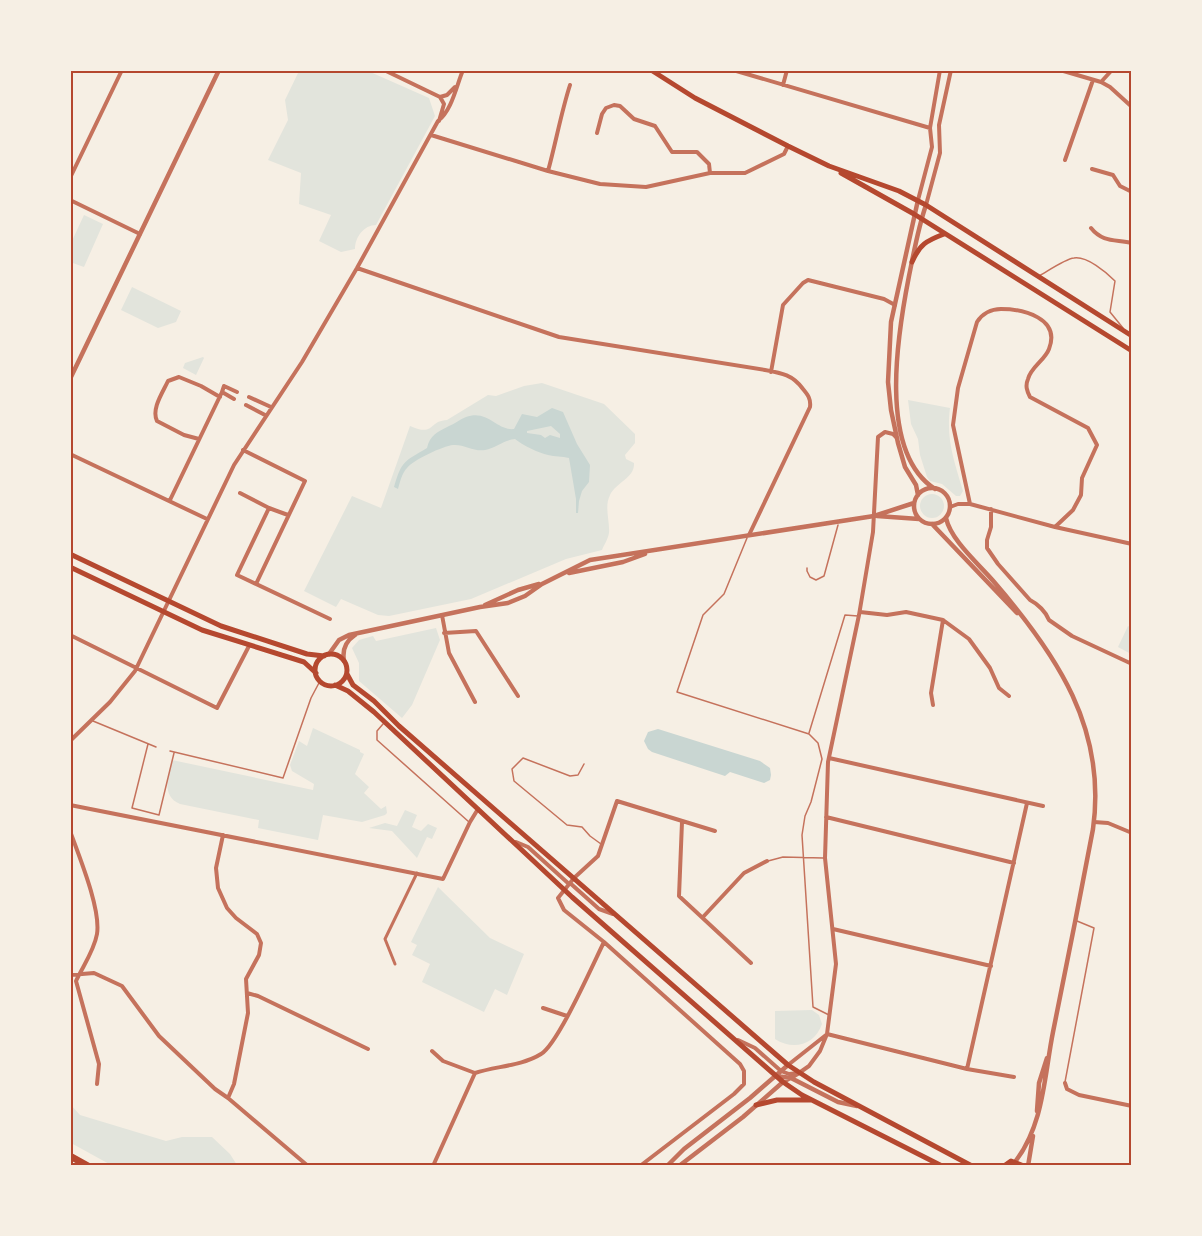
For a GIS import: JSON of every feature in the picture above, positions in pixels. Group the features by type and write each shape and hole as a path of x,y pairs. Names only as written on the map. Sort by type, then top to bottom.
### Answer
{"highway":[{"path":"70,1156 88,1166"}],"main road":[{"path":"651,70 694,98 829,166 914,214 1131,351"},
{"path":"829,166 895,189 918,200 1130,334"},
{"path":"912,262 916,252 926,241 944,234"},
{"path":"70,554 240,633 307,654 337,656 344,661 346,674 353,686 374,701 571,882 616,915 799,1074 972,1166"},
{"path":"70,567 202,630 304,662 316,673 320,681 328,686 342,682 346,674"},
{"path":"316,673 317,663 327,655"},
{"path":"335,685 355,696 564,889 783,1082 812,1100 942,1166"},
{"path":"756,1105 777,1100 812,1100"},
{"path":"1004,1166 1008,1162 1026,1166"}],"street":[{"path":"70,178 122,70"},
{"path":"70,379 219,70"},
{"path":"70,741 110,702 137,667 207,519 243,450 302,362 438,122 444,104 440,97 384,70"},
{"path":"438,122 443,118 454,96 463,70"},
{"path":"733,70 930,128"},
{"path":"783,85 787,70"},
{"path":"918,495 915,483 905,467 896,437 888,382 889,338 914,214 932,147 930,128 940,70"},
{"path":"951,70 939,125 940,153 921,219 899,330 896,394 904,439 912,464 922,478 946,495 950,507 946,518 953,535 1029,625 1059,667 1080,714 1089,743 1093,767 1094,822 1049,1053 1039,1083 1037,1115 1026,1166"},
{"path":"1060,70 1101,82 1110,87 1131,107"},
{"path":"1101,82 1112,70"},
{"path":"1065,160 1093,80"},
{"path":"548,171 558,135 560,115 570,85"},
{"path":"440,97 447,95 456,87"},
{"path":"597,134 602,114 606,108 614,105 620,106 634,119 655,126 672,152 698,152 709,164 710,173"},
{"path":"431,135 548,171 600,184 624,187 646,187 710,173 745,173 784,154 788,146"},
{"path":"1092,169 1113,175 1119,186 1131,192"},
{"path":"70,200 140,234"},
{"path":"1092,228 1098,236 1131,243"},
{"path":"357,268 552,334 771,372 795,379 809,397 810,407 749,535"},
{"path":"771,372 783,305 808,280 884,298 895,305"},
{"path":"970,504 953,425 958,388 976,322 981,316 996,310 1026,312 1036,315 1044,322 1049,327 1051,336 1050,347 1046,355 1028,376 1027,390 1030,397 1088,428 1097,445 1082,478 1081,495 1072,510 1055,527"},
{"path":"199,439 184,435 157,421 154,417 168,381 179,377 234,399"},
{"path":"170,500 224,386 237,392"},
{"path":"249,397 271,407"},
{"path":"246,405 265,415"},
{"path":"679,1166 783,1082 799,1074 808,1066 820,1051 827,1034 836,964 825,858 829,758 859,614 873,532 878,437 885,432 896,437"},
{"path":"243,450 305,481 256,584"},
{"path":"70,454 207,519"},
{"path":"920,520 915,512 914,503 918,495 926,489 935,489"},
{"path":"240,493 288,515"},
{"path":"327,655 339,640 360,633 515,601 542,584 590,560 616,555 649,553 874,516 914,503"},
{"path":"950,507 970,504 1055,527 1131,544"},
{"path":"269,508 237,575 330,619"},
{"path":"991,509 991,527 987,548 1030,600 1047,615 1049,620 1072,636 1131,664"},
{"path":"874,516 920,520 932,524 1029,625"},
{"path":"932,524 946,518"},
{"path":"566,573 623,562 649,553"},
{"path":"480,607 518,590 542,584"},
{"path":"859,614 888,615 906,612 943,620 969,639 990,668 999,688 1009,696"},
{"path":"442,615 449,653 476,702"},
{"path":"933,705 931,693 943,620"},
{"path":"444,633 476,631 518,696"},
{"path":"344,661 347,643 360,633"},
{"path":"70,635 217,708 249,646"},
{"path":"829,758 1043,806"},
{"path":"640,1166 734,1094 744,1084 745,1077 740,1064 561,906 558,898 564,889 598,856 617,801 715,831"},
{"path":"967,1069 1027,803"},
{"path":"70,805 443,879 478,809"},
{"path":"826,817 1014,863"},
{"path":"682,822 679,896 751,963"},
{"path":"1094,822 1108,823 1131,833"},
{"path":"70,831 95,909 98,931 95,943 76,981 99,1064 97,1084"},
{"path":"224,836 216,868 218,888 227,908 257,934 261,943 259,955 246,979 248,1013 234,1084 228,1098"},
{"path":"513,841 528,847 571,882"},
{"path":"703,917 744,873 767,861"},
{"path":"395,964 385,939 417,873"},
{"path":"832,929 990,966"},
{"path":"432,1051 443,1061 475,1073 526,1061 540,1055 547,1050 567,1016 604,942"},
{"path":"70,975 94,973 122,986 159,1036 215,1089 308,1166"},
{"path":"247,993 258,996 368,1049"},
{"path":"543,1008 567,1016"},
{"path":"667,1166 684,1149 827,1034"},
{"path":"827,1034 967,1069 1014,1077"},
{"path":"730,1036 755,1048 781,1071 799,1074"},
{"path":"433,1166 475,1073"},
{"path":"776,1076 791,1078 838,1102 860,1107"},
{"path":"1065,1083 1067,1089 1079,1095 1131,1106"},
{"path":"1015,1162 1034,1132"},
{"path":"924,1166 927,1158"}],"lane":[{"path":"1038,276 1074,258 1083,259 1107,272 1115,281 1110,312 1130,334"},
{"path":"807,568 810,577 816,580 824,576 839,521"},
{"path":"749,535 724,594 703,615 677,692 809,734 818,743 822,759 805,816 802,835 813,1007 830,1015"},
{"path":"809,734 845,615 859,614"},
{"path":"170,751 283,778 311,698 320,681"},
{"path":"91,720 156,747"},
{"path":"384,723 377,731 377,740 470,822"},
{"path":"148,744 132,808 159,815 174,752"},
{"path":"584,764 578,775 570,776 523,758 512,769 514,780 567,825 582,826 590,836 602,844"},
{"path":"767,861 783,857 825,858"},
{"path":"1065,1083 1094,928 1075,920"}],"shaded area":[{"path":"299,71 368,71 429,98 435,116 376,225 361,232 355,249 341,252 319,241 331,215 299,204 301,173 268,160 288,120 285,100"},
{"path":"84,215 103,224 84,267 70,262 71,243"},
{"path":"132,287 181,311 176,322 158,328 121,310"},
{"path":"203,357 196,375 183,368 185,363"},
{"path":"542,383 604,404 635,434 635,443 625,455 626,459 634,463 634,468 616,487 608,500 609,533 602,550 566,559 471,599 389,616 378,615 341,599 336,607 304,591 352,496 381,508 410,426 428,429 488,395 496,396 524,386"},
{"path":"908,400 950,408 950,440 963,491 960,496 956,496 942,484 930,481 927,477 918,439 911,424"},
{"path":"552,408 563,412 577,444 590,465 589,482 582,491 578,513 576,513 569,458 551,456 515,439 485,450 457,445 442,448 410,465 401,478 398,489 394,487 399,471 405,463 427,448 435,434 464,418 480,416 502,427 514,429 522,414 537,417","holes":["551,426 560,434 560,438 550,435 545,438 541,435 527,433 527,431"]},
{"path":"932,494 941,497 944,506 941,515 932,518 923,515 920,506 923,497"},
{"path":"1128,626 1131,628 1131,654 1118,647"},
{"path":"436,628 440,640 412,705 402,718 359,681 359,663 352,648 359,640 373,636 376,641"},
{"path":"313,728 364,754 355,774 369,787 364,793 381,809 386,806 385,815 362,822 323,815 318,840 258,828 259,820 180,804 170,796 167,785 172,760 313,790 314,784 292,771 290,765 299,741 307,746"},
{"path":"658,729 760,761 770,768 770,780 764,783 730,772 725,776 652,752 644,741 648,732"},
{"path":"405,810 417,815 412,827 421,831 428,824 437,828 432,839 427,837 417,858 392,831 369,828 385,823 397,826"},
{"path":"438,887 490,938 524,954 507,995 495,989 484,1012 422,982 430,964 412,955 417,945 411,942"},
{"path":"812,1010 819,1015 822,1024 819,1031 809,1041 789,1045 775,1039 775,1011"},
{"path":"70,1104 80,1115 166,1141 182,1137 212,1137 230,1154 237,1165 111,1165 71,1143"}]}
